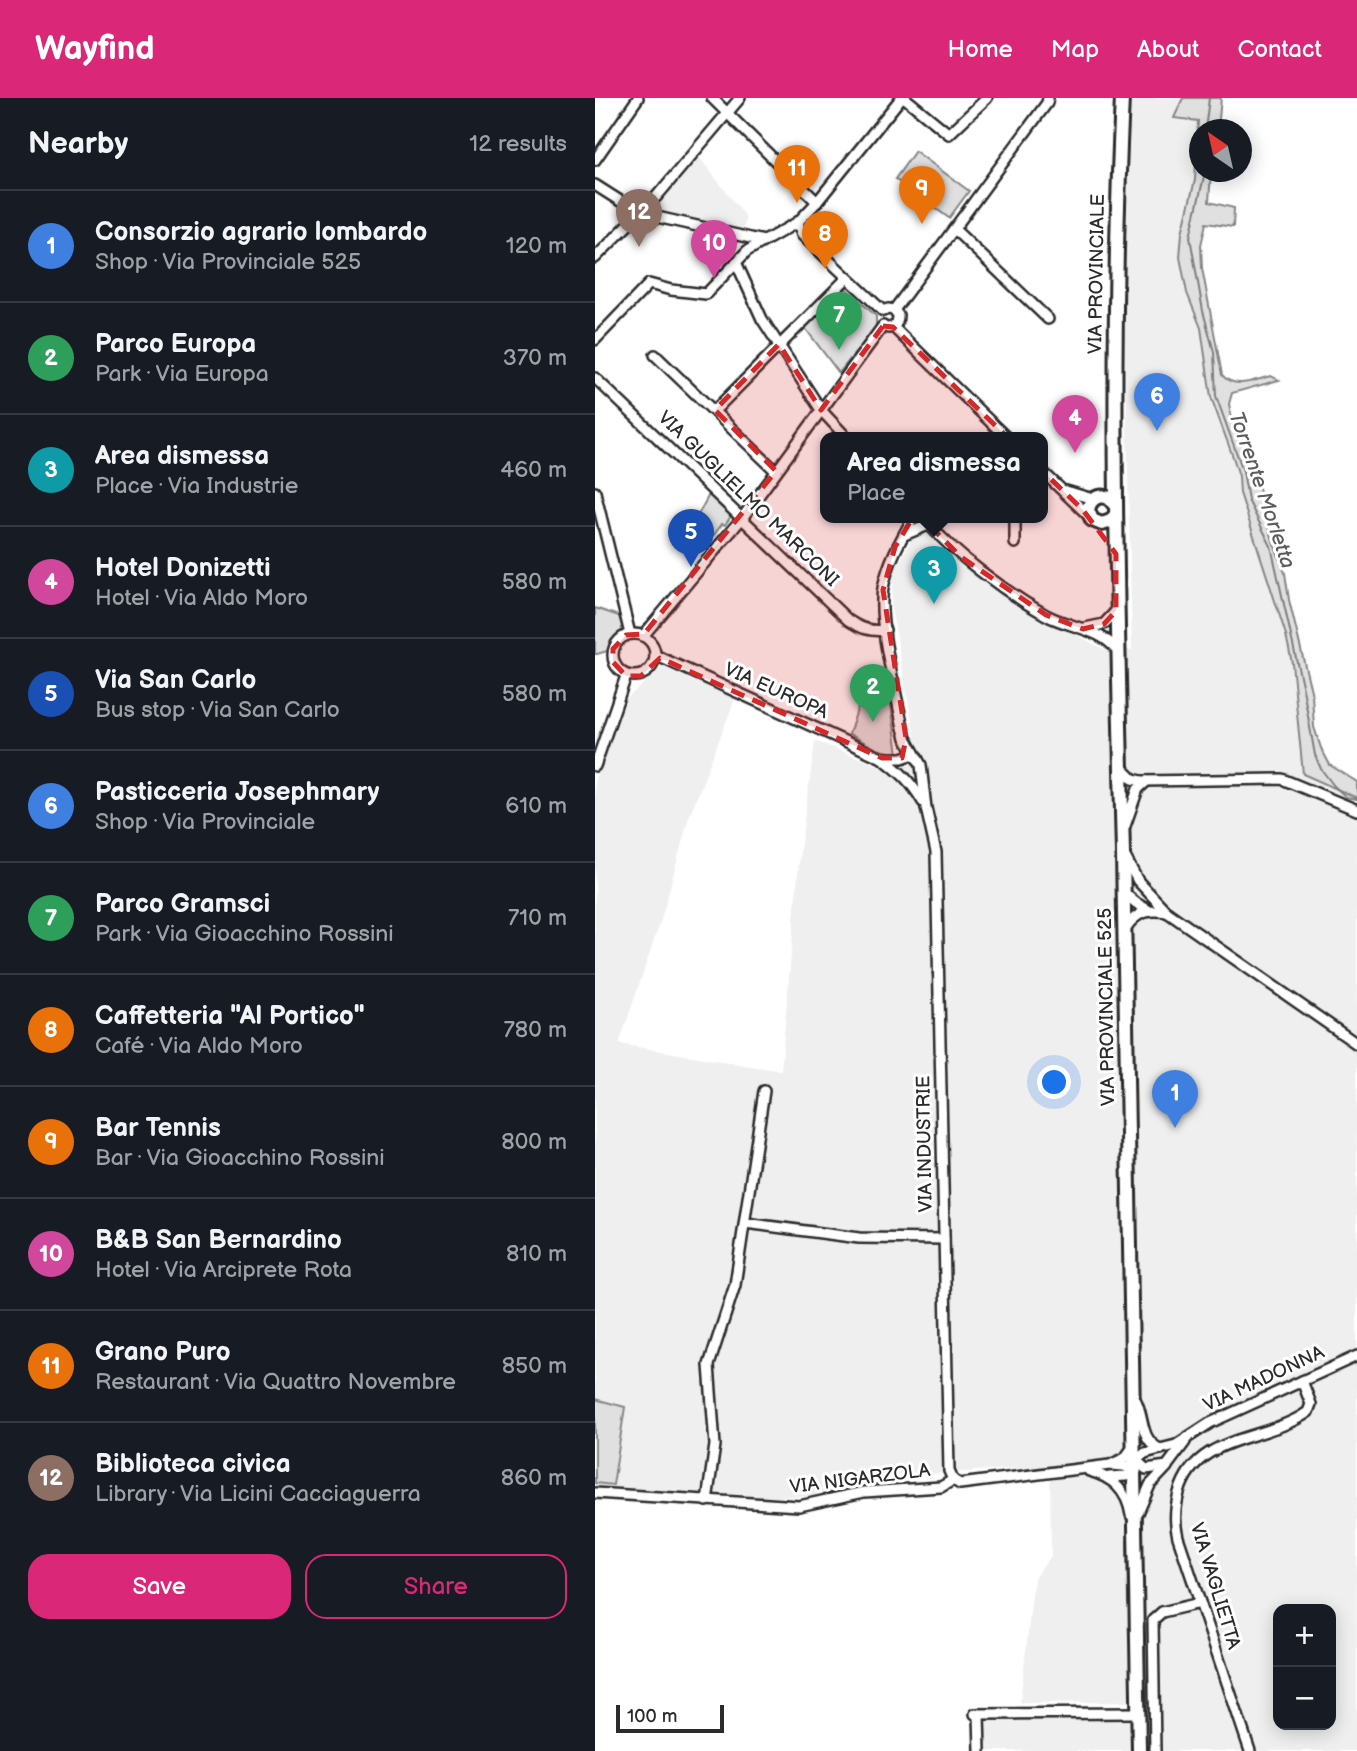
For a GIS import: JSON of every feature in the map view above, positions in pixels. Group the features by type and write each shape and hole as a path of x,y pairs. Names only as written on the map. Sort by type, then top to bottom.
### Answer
{"main road":[{"name":"VIA PROVINCIALE","path":"1116,446 1114,413 1118,167 1122,101"},
{"name":"VIA PROVINCIALE 525","path":"1116,446 1116,611 1136,1443 1139,1751"},
{"path":"1116,473 1109,487 1088,510 1116,554"},
{"path":"1093,520 1107,523 1116,509 1109,498 1097,498"}],"street":[{"path":"595,160 638,98"},
{"path":"712,98 817,202"},
{"path":"595,258 657,195 740,98"},
{"path":"595,340 649,284 671,290 706,294 747,251 798,222 903,98 949,134 987,98"},
{"path":"894,310 1047,101"},
{"path":"595,185 639,213 764,241"},
{"path":"798,222 802,235 883,311"},
{"path":"954,229 1048,319"},
{"path":"736,262 762,319 821,410 841,432"},
{"path":"715,410 847,278"},
{"path":"883,311 894,310 898,315 898,322 893,327"},
{"path":"883,311 880,321 883,326"},
{"path":"883,326 893,327 1001,432"},
{"path":"643,636 743,517 883,326"},
{"path":"655,355 776,471"},
{"name":"VIA GUGLIELMO MARCONI","path":"595,378 848,620 860,628 874,631 885,629"},
{"path":"1048,477 1093,520"},
{"path":"1061,489 1097,498"},
{"path":"595,492 630,634"},
{"name":"VIA INDUSTRIE","path":"909,523 895,547 883,590 885,629 906,738 920,763 936,852 949,1471 953,1480"},
{"path":"902,536 922,523"},
{"path":"927,523 961,557 1046,615 1109,640 1118,651"},
{"path":"1015,523 1015,543"},
{"path":"1083,629 1104,624 1116,611"},
{"path":"630,634 643,636 650,641 655,655 652,667 633,677 626,676 616,668 612,657 616,643 630,634"},
{"name":"VIA EUROPA","path":"655,655 882,758 902,773"},
{"path":"595,766 626,676"},
{"name":"VIA INDUSTRIE","path":"906,738 903,757 899,763 902,773 915,788 926,808"},
{"path":"902,773 915,776 920,763 911,755 903,757"},
{"name":"VIA EUROPA","path":"882,758 903,757"},
{"path":"1121,767 1133,779 1145,781 1282,779 1357,810"},
{"path":"1121,796 1132,786 1145,781"},
{"path":"1122,835 1134,799 1145,781"},
{"path":"1123,852 1138,881 1167,912 1357,1044"},
{"path":"1124,892 1141,890 1150,894"},
{"path":"1124,892 1148,910 1167,912"},
{"path":"1125,929 1136,916 1148,910"},
{"path":"707,1501 715,1445 709,1365 733,1293 764,1091"},
{"path":"745,1223 859,1238 944,1239"},
{"name":"VIA MADONNA","path":"1136,1466 1145,1453 1175,1445 1210,1423 1357,1356"},
{"name":"VIA VAGLIETTA","path":"1250,1751 1176,1525 1177,1502 1183,1482 1197,1463 1214,1449 1308,1412 1311,1404 1302,1381"},
{"path":"1135,1398 1141,1411 1146,1438 1160,1449"},
{"name":"VIA MADONNA","path":"1136,1522 1146,1491 1187,1437"},
{"path":"1110,1465 1125,1458 1136,1443"},
{"name":"VIA NIGARZOLA","path":"595,1493 799,1506 865,1492 941,1487 953,1480 960,1484 1110,1465 1136,1466"},
{"path":"1109,1477 1126,1476 1136,1466 1146,1469 1167,1466"},
{"name":"VIA NIGARZOLA","path":"1084,1469 1109,1477"},
{"path":"1109,1477 1127,1499 1136,1541"},
{"path":"1155,1751 1153,1620 1162,1612 1200,1603"},
{"path":"980,1751 977,1714 1139,1713"}],"highlighted area":[{"path":"883,326 893,327 1083,510 1116,554 1116,611 1104,624 1083,629 1046,615 961,557 916,512 895,547 883,590 906,738 902,758 882,758 660,658 641,676 626,676 613,662 613,649 626,635 644,634 776,471 715,410 779,344 821,410"}],"shaded area":[{"path":"1131,98 1183,98 1175,117 1190,119 1189,182 1195,182 1182,233 1180,257 1187,293 1201,328 1211,397 1239,476 1240,493 1286,635 1292,663 1303,774 1357,798 1357,1751 1153,1751 1154,1709 1133,1702 1020,1703 1034,1578 1051,1556 1050,1466 873,1478 819,1496 669,1496 595,1487 595,778 627,698 662,667 735,699 689,817 661,920 619,1044 781,1071 800,851 815,741 888,769 915,737 891,607 894,572 914,535 927,532 984,584 1105,650 1132,650 1124,291"},
{"path":"1183,98 1221,98 1219,119 1174,118"},
{"path":"915,151 969,191 949,218 895,179"},
{"path":"699,157 746,217 742,234 657,213 660,202"},
{"path":"1195,182 1210,182 1209,202 1234,208 1233,227 1206,223 1201,245 1202,268 1222,375 1227,380 1239,383 1271,376 1279,380 1232,393 1229,404 1231,414 1249,451 1273,541 1285,573 1312,695 1314,727 1330,765 1357,782 1357,798 1303,774 1292,663 1286,635 1240,493 1239,476 1211,397 1201,328 1187,293 1180,257 1182,233"},
{"path":"843,286 876,316 876,327 839,373 803,325"},
{"path":"711,491 731,511 725,525 722,524 714,535 693,524"},
{"path":"595,608 619,616 624,632 611,650 597,654 595,654"},
{"path":"886,670 898,754 877,749 849,734 868,677"},
{"path":"595,1399 625,1407 613,1485 595,1483"},
{"path":"982,1716 1131,1716 1131,1751 983,1751"}],"waterway":[{"name":"Torrente Morletta","path":"1206,119 1209,98"},
{"name":"Torrente Morletta","path":"1203,182 1190,237 1203,311 1214,352 1216,396 1243,471 1248,500 1271,546 1315,755 1321,769 1334,786 1346,797 1357,799"},
{"path":"1127,1541 1128,1604"}],"place":[{"name":"Grano Puro","path":"797,203"},
{"name":"Bar Tennis","path":"922,224"},
{"name":"Biblioteca civica","path":"639,247"},
{"name":"Caffetteria \"Al Portico\"","path":"825,269"},
{"name":"B&B San Bernardino","path":"714,278"},
{"name":"Parco Gramsci","path":"839,350"},
{"name":"Pasticceria Josephmary","path":"1157,431"},
{"name":"Hotel Donizetti","path":"1075,453"},
{"name":"Via San Carlo","path":"691,567"},
{"name":"Area dismessa","path":"934,604"},
{"name":"Parco Europa","path":"873,722"},
{"name":"Consorzio agrario lombardo","path":"1175,1128"}]}
